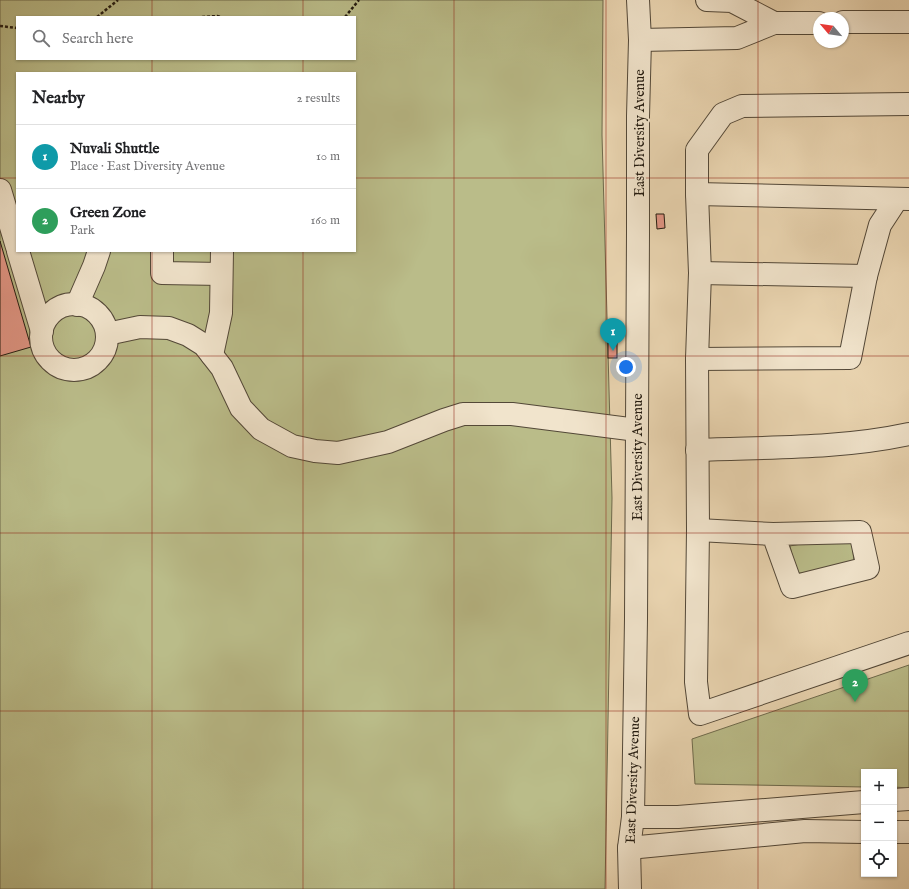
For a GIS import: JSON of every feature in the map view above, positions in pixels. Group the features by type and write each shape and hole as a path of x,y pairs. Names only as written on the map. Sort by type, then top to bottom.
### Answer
{"street":[{"name":"East Diversity Avenue","path":"630,889 629,848 632,817 636,611 638,116 640,40 638,0"},
{"path":"707,0 732,1 774,23"},
{"path":"849,22 909,22"},
{"path":"640,40 737,38 774,23 813,23"},
{"path":"909,104 742,106 723,114 697,150 700,273 697,359 698,530 696,682 700,714 909,642"},
{"path":"0,190 16,244"},
{"path":"697,194 903,199"},
{"path":"697,359 850,358 866,276 880,225 903,199"},
{"path":"18,252 42,331"},
{"path":"77,305 99,252"},
{"path":"162,252 162,273 221,274"},
{"path":"212,356 221,313 222,252"},
{"path":"700,273 866,276"},
{"path":"73,304 77,305 84,305 94,310 102,318 108,339 105,350 99,360 90,367 70,371 59,367 51,361 44,352 41,342 42,331 46,321 53,312 62,307 73,304"},
{"path":"107,334 140,328 169,328 188,335 204,345 222,368 241,408 261,429 292,446 315,451 338,452 388,442 463,414 512,414 637,430"},
{"path":"697,450 824,445 879,441 909,434"},
{"path":"698,530 773,534"},
{"path":"897,800 909,799"},
{"path":"632,817 678,817 861,802"},
{"path":"629,848 805,831 861,832"},
{"path":"897,832 909,832"}],"path":[{"path":"98,16 118,0"},
{"path":"346,16 359,0"},
{"path":"0,26 16,28"}],"green space":[{"path":"0,0 603,0 602,135 612,498 605,889 0,889"},
{"path":"828,539 852,542 854,562 819,574 796,573 790,546"},
{"path":"909,665 909,788 897,787 897,769 861,769 861,787 695,784 692,739"}],"building":[{"path":"656,214 664,214 665,228 657,229"},
{"path":"0,241 31,347 0,356"},
{"path":"608,343 617,343 617,358 608,358"}],"place":[{"name":"Nuvali Shuttle","path":"613,351"},
{"name":"Green Zone","path":"855,702"}]}
